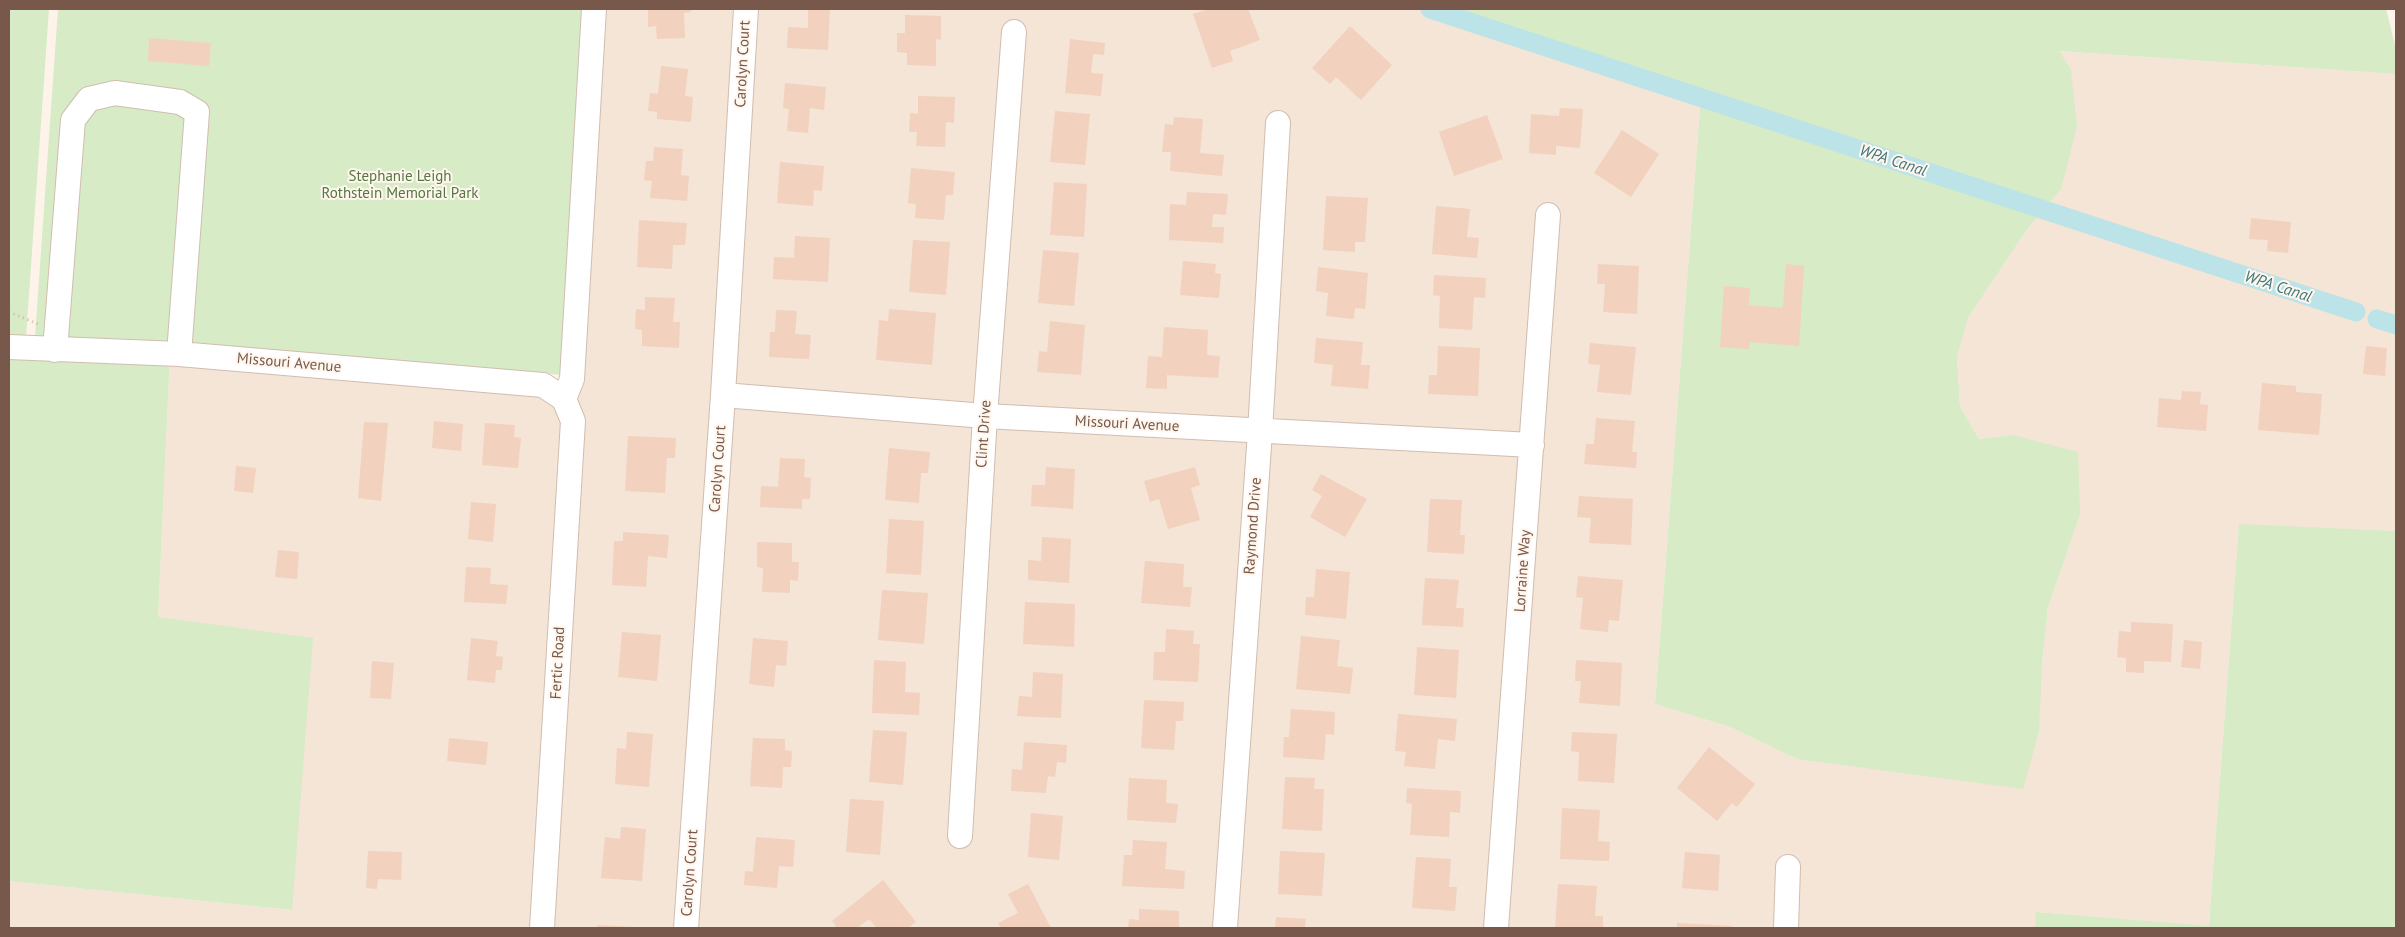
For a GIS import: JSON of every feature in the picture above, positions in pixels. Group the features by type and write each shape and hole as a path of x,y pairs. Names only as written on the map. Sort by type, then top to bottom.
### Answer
{"street":[{"path":"564,399 572,379 594,9"},
{"name":"Carolyn Court","path":"686,928 723,394 746,9"},
{"name":"Clint Drive","path":"960,836 985,416 1014,32"},
{"path":"56,341 74,120 89,99 114,93 180,102 197,112 179,354"},
{"name":"Raymond Drive","path":"1225,928 1260,432 1278,123"},
{"name":"Lorraine Way","path":"1496,928 1548,215"},
{"name":"Missouri Avenue","path":"9,347 56,341 179,354 543,385 564,399"},
{"name":"Missouri Avenue","path":"723,394 985,416 1532,445"},
{"name":"Fertic Road","path":"542,928 573,421 564,399"},
{"path":"1786,928 1788,867"}],"path":[{"path":"9,312 56,341"}],"shaded area":[{"path":"600,9 1445,9 1701,95 1655,704 1730,727 1797,759 2042,664 2048,607 2080,515 2013,435 1979,439 1960,407 1957,357 1968,318 2026,231 2061,189 2058,51 2396,74 2396,531 2239,525 2209,927 2037,912 2035,928 9,928 9,881 292,910 158,617 170,355 573,384"}],"green space":[{"path":"9,9 49,9 26,337 170,355 158,617 313,638 292,910 9,881"},
{"name":"Stephanie Leigh Rothstein Memorial Park","path":"58,9 591,9 565,375 35,337"},
{"path":"1445,9 2386,9 2396,49 2396,74 2059,51 2071,70 2077,126 2061,189 2026,231 1968,318 1957,357 1960,407 1979,439 2013,435 2078,452 2080,515 2048,607 2042,664 2039,731 2023,789 1797,759 1730,727 1655,704 1701,95"},
{"path":"2239,524 2396,531 2396,928 2035,928 2036,912 2209,926"}],"building":[{"path":"648,9 691,9 691,12 684,13 685,38 657,39 656,26 648,27"},
{"path":"808,9 830,9 828,50 787,48 788,27 808,28"},
{"path":"1209,9 1248,9 1260,40 1230,51 1233,61 1212,68 1193,14"},
{"path":"905,15 941,16 941,40 936,39 936,66 907,65 907,53 897,52 897,33 905,33"},
{"path":"1350,26 1392,65 1361,100 1336,77 1330,84 1312,68"},
{"path":"149,38 211,43 209,66 148,61"},
{"path":"1070,39 1105,43 1104,55 1093,54 1091,73 1103,74 1101,96 1065,93"},
{"path":"661,66 688,69 685,96 693,97 691,122 657,119 657,112 648,111 650,93 658,94"},
{"path":"785,83 826,87 824,110 810,108 808,133 787,131 789,109 783,108"},
{"path":"918,96 955,97 954,123 946,122 945,147 916,146 917,132 909,132 910,113 918,114"},
{"path":"1560,108 1583,109 1580,148 1556,146 1556,155 1529,153 1531,114 1559,116"},
{"path":"1055,111 1090,114 1085,165 1050,162"},
{"path":"1487,115 1503,159 1454,176 1439,132"},
{"path":"1174,117 1203,119 1200,153 1224,155 1222,176 1170,171 1171,152 1162,152 1165,124 1173,125"},
{"path":"1622,130 1659,154 1631,197 1594,173"},
{"path":"654,147 683,149 681,175 689,176 687,201 650,198 652,181 644,180 646,161 653,161"},
{"path":"780,162 824,166 822,191 814,190 813,206 777,203"},
{"path":"911,168 955,172 953,195 946,195 944,220 915,218 916,204 908,203"},
{"path":"1054,182 1087,184 1084,237 1050,235"},
{"path":"1187,192 1228,194 1226,215 1213,214 1212,227 1224,227 1223,243 1169,240 1170,204 1186,205"},
{"path":"1326,196 1368,198 1365,242 1355,242 1355,252 1323,250"},
{"path":"1436,206 1470,209 1467,237 1479,238 1477,258 1432,254"},
{"path":"2251,218 2291,222 2288,253 2267,251 2268,240 2249,239"},
{"path":"639,220 687,223 685,245 673,245 672,269 637,267"},
{"path":"795,236 830,238 828,282 773,279 774,257 794,258"},
{"path":"913,240 950,242 946,295 909,292"},
{"path":"1043,250 1079,253 1074,306 1038,303"},
{"path":"1183,261 1216,264 1215,273 1221,274 1219,298 1180,295"},
{"path":"1598,264 1639,266 1637,314 1603,312 1605,284 1597,284"},
{"path":"1786,264 1804,266 1799,346 1750,342 1749,349 1720,347 1724,286 1750,288 1749,305 1783,308"},
{"path":"1318,267 1368,273 1365,309 1355,308 1354,319 1326,316 1328,293 1316,291"},
{"path":"1434,275 1486,278 1485,298 1474,297 1472,330 1439,328 1440,296 1433,295"},
{"path":"645,297 675,298 673,322 680,322 679,348 642,346 642,330 635,329 636,309 645,310"},
{"path":"889,309 936,313 932,365 876,360 879,320 888,321"},
{"path":"776,310 797,311 795,334 811,335 809,359 769,357 770,332 775,332"},
{"path":"1050,321 1085,325 1081,375 1037,372 1039,351 1047,352"},
{"path":"1164,327 1208,330 1207,355 1220,356 1218,378 1167,375 1167,389 1146,388 1148,356 1162,357"},
{"path":"1316,338 1363,342 1361,365 1370,365 1368,389 1331,386 1333,365 1314,363"},
{"path":"1590,343 1636,347 1631,395 1597,392 1600,365 1588,364"},
{"path":"1438,346 1480,348 1478,396 1428,394 1429,375 1437,375"},
{"path":"2366,346 2387,348 2385,376 2363,374"},
{"path":"2262,383 2296,386 2296,392 2322,394 2319,435 2258,430"},
{"path":"2182,391 2201,392 2200,404 2208,405 2206,431 2157,427 2159,398 2181,400"},
{"path":"1596,418 1635,421 1632,452 1637,452 1636,468 1584,464 1586,444 1594,444"},
{"path":"434,421 463,424 461,451 432,448"},
{"path":"364,422 388,423 381,501 358,498"},
{"path":"485,423 515,425 514,437 521,438 518,468 482,465"},
{"path":"628,436 676,438 675,458 667,458 665,493 625,491"},
{"path":"889,448 930,452 928,473 921,473 919,503 885,500"},
{"path":"780,458 805,459 804,477 811,478 810,499 802,499 802,509 760,507 761,486 778,487"},
{"path":"236,466 256,468 253,493 234,491"},
{"path":"1046,467 1075,469 1073,509 1031,506 1032,485 1045,485"},
{"path":"1195,467 1200,485 1191,488 1200,520 1168,529 1159,499 1150,502 1144,481"},
{"path":"1321,474 1367,499 1345,537 1310,517 1322,496 1312,490"},
{"path":"1579,496 1633,499 1631,545 1589,543 1591,518 1577,517"},
{"path":"1430,499 1462,500 1460,535 1465,535 1464,554 1427,552"},
{"path":"471,502 496,504 493,542 468,539"},
{"path":"889,519 924,521 921,575 886,573"},
{"path":"623,532 669,535 667,558 648,556 646,587 612,585 614,541 623,541"},
{"path":"1042,537 1071,539 1069,583 1028,580 1028,560 1041,561"},
{"path":"757,542 792,543 792,562 799,562 798,581 790,580 790,593 762,592 763,568 757,567"},
{"path":"278,550 299,552 297,579 275,577"},
{"path":"1145,561 1184,564 1183,587 1192,587 1190,607 1141,603"},
{"path":"466,567 491,568 490,584 508,585 506,604 464,602"},
{"path":"1316,569 1350,572 1346,619 1305,615 1306,597 1314,597"},
{"path":"1578,576 1623,580 1619,621 1609,620 1608,632 1580,629 1583,598 1576,597"},
{"path":"1425,578 1459,580 1456,608 1464,608 1463,627 1422,625"},
{"path":"882,590 928,593 924,644 878,640"},
{"path":"1025,602 1075,604 1074,647 1023,644"},
{"path":"2131,622 2173,624 2171,662 2144,661 2144,673 2126,672 2126,658 2117,657 2119,631 2131,632"},
{"path":"1166,629 1194,631 1193,644 1200,644 1198,682 1153,680 1154,652 1165,652"},
{"path":"622,632 661,635 657,681 618,677"},
{"path":"1301,636 1340,640 1337,666 1353,668 1350,694 1296,689"},
{"path":"471,638 498,641 496,656 503,657 502,670 496,670 495,683 467,680"},
{"path":"753,638 788,641 786,666 776,665 774,687 749,684"},
{"path":"2184,640 2202,642 2200,669 2181,667"},
{"path":"1417,647 1459,650 1456,698 1414,695"},
{"path":"874,660 906,662 905,692 920,693 919,715 872,713"},
{"path":"1576,660 1622,663 1620,706 1579,703 1581,681 1575,681"},
{"path":"372,661 394,663 391,699 370,698"},
{"path":"1033,672 1063,674 1061,718 1017,716 1019,696 1032,697"},
{"path":"1144,700 1184,702 1183,721 1176,721 1174,750 1141,748"},
{"path":"1291,709 1335,712 1334,735 1326,734 1324,760 1283,757 1284,737 1289,737"},
{"path":"1398,714 1457,719 1455,741 1438,739 1435,769 1404,766 1406,752 1395,751"},
{"path":"873,730 907,732 903,785 869,782"},
{"path":"627,732 653,734 649,787 615,784 617,748 626,749"},
{"path":"1572,732 1617,734 1614,783 1578,781 1579,752 1571,751"},
{"path":"449,738 488,742 486,765 447,761"},
{"path":"753,738 785,739 785,750 792,751 791,767 783,767 782,788 750,786"},
{"path":"1024,742 1067,745 1066,763 1057,762 1055,777 1048,776 1046,793 1011,791 1012,769 1022,770"},
{"path":"1709,747 1755,784 1737,807 1732,803 1717,821 1677,788"},
{"path":"1285,777 1315,778 1314,789 1324,789 1322,831 1282,829"},
{"path":"1129,778 1167,780 1166,803 1178,804 1176,823 1127,820"},
{"path":"1407,788 1461,791 1460,813 1450,812 1449,837 1410,835 1412,804 1406,803"},
{"path":"850,799 884,801 880,855 846,852"},
{"path":"1562,808 1600,810 1598,841 1610,842 1609,861 1560,859"},
{"path":"1031,813 1063,816 1059,860 1028,857"},
{"path":"621,827 646,829 642,881 601,878 605,837 620,839"},
{"path":"756,837 795,840 793,867 779,866 777,888 744,885 745,871 753,872"},
{"path":"1133,840 1167,842 1165,869 1185,871 1184,889 1122,886 1124,855 1132,855"},
{"path":"368,851 402,852 401,880 378,879 377,889 366,888"},
{"path":"1280,851 1325,853 1322,896 1278,894"},
{"path":"1685,852 1720,855 1718,891 1682,888"},
{"path":"1416,857 1451,859 1449,887 1457,887 1455,911 1412,908"},
{"path":"883,880 916,922 908,928 877,928 869,919 857,928 837,928 832,921"},
{"path":"1028,884 1051,928 1001,928 998,923 1018,913 1008,894"},
{"path":"1558,884 1597,886 1595,916 1603,916 1603,928 1555,928"},
{"path":"1139,909 1179,911 1179,928 1128,928 1129,919 1139,920"},
{"path":"1276,917 1306,919 1305,928 1275,928"},
{"path":"1677,923 1733,926 1732,928 1677,928"},
{"path":"597,925 634,927 634,928 597,928"}],"waterway":[{"name":"WPA Canal","path":"1430,9 2356,312"},
{"name":"WPA Canal","path":"2377,319 2396,325"}]}
